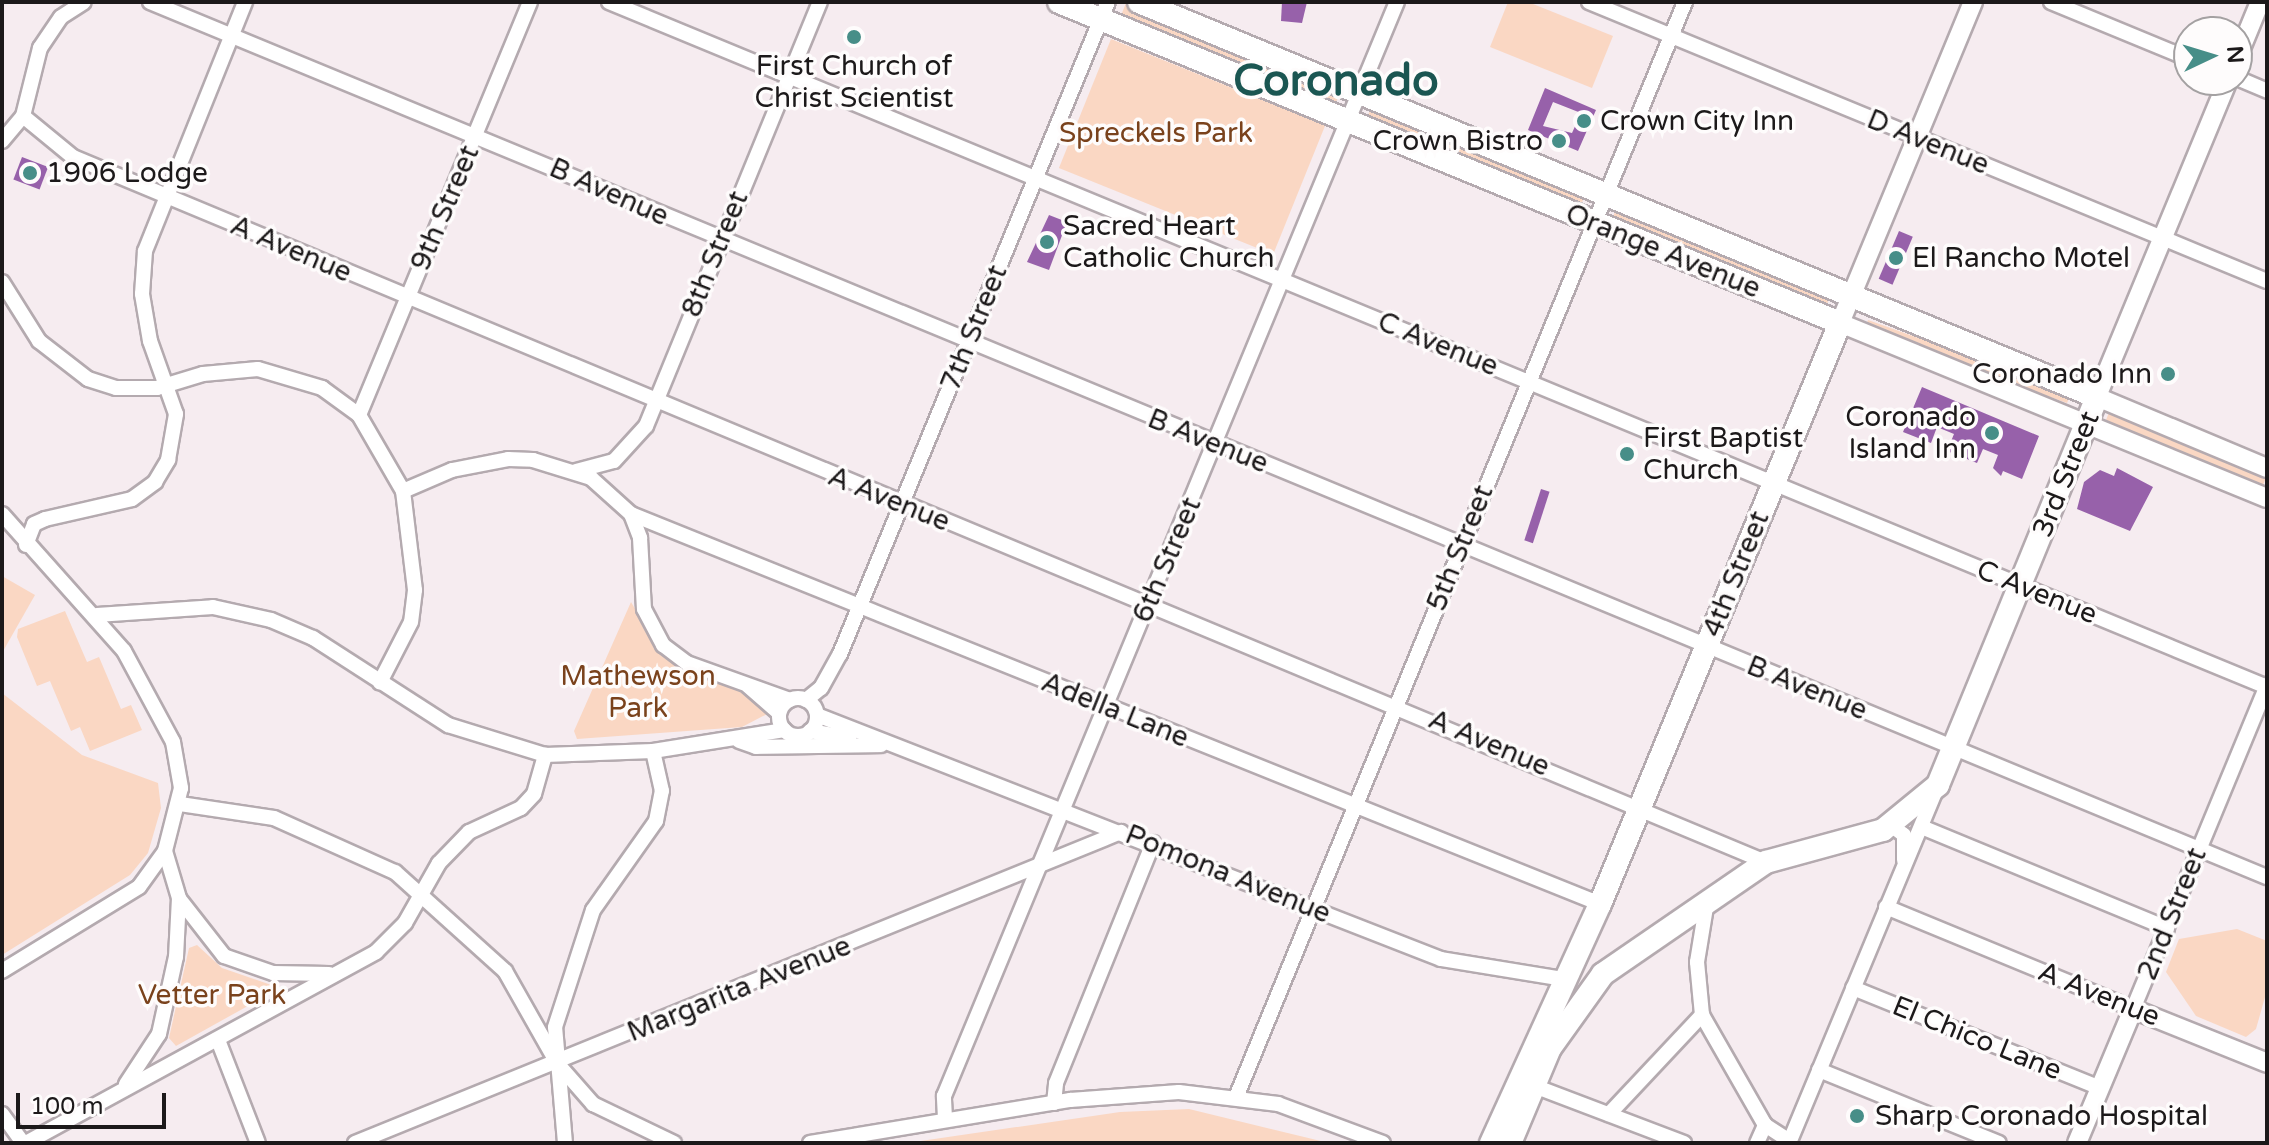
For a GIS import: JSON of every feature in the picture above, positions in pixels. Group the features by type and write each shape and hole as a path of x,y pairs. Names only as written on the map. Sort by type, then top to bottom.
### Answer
{"highway":[{"name":"Orange Avenue","path":"1059,2 1105,11 1348,121 1840,323"},
{"name":"Orange Avenue","path":"1139,2 2097,397"},
{"name":"4th Street","path":"1491,1143 1642,807 1840,323"},
{"name":"3rd Street","path":"1938,785 2097,397"},
{"path":"1510,1143 1550,1048 1578,1001 1611,968 1766,862 1804,847 1864,838 1891,825 1938,785"}],"main road":[{"name":"4th Street","path":"1840,323 1973,2"},
{"name":"3rd Street","path":"2097,397 2221,96"},
{"name":"Orange Avenue","path":"1840,323 2267,498"},
{"name":"Orange Avenue","path":"2097,397 2267,468"},
{"name":"A Avenue","path":"2133,1009 2267,1063"},
{"name":"2nd Street","path":"2077,1143 2133,1009"}],"street":[{"path":"2,141 23,116 40,48 61,17 84,2"},
{"name":"B Avenue","path":"150,2 476,133 721,241 2267,877"},
{"path":"26,545 34,524 45,519 114,506 155,482 176,429 169,385 150,341 142,294 145,251 245,2"},
{"name":"9th Street","path":"359,415 530,2"},
{"name":"C Avenue","path":"609,2 2267,686"},
{"name":"8th Street","path":"576,471 598,469 628,449 655,403 820,2"},
{"name":"6th Street","path":"945,1118 944,1096 1397,2"},
{"name":"D Avenue","path":"1589,2 2267,281"},
{"name":"5th Street","path":"1237,1095 1353,805 1685,2"},
{"path":"2051,2 2173,52"},
{"name":"7th Street","path":"816,714 1105,11"},
{"name":"A Avenue","path":"23,116 73,157 655,403 1395,704 1766,862"},
{"path":"2,282 26,325 66,365 116,388 169,385 212,372 258,369 322,388 359,415 403,491 415,604 380,682"},
{"path":"403,491 480,462 533,460 576,471 615,495 631,514 653,631 687,663 790,700 806,700 816,714 810,731"},
{"path":"2,514 26,545 97,615 173,742 180,804 165,851 122,900 2,971"},
{"name":"Adella Lane","path":"631,514 1600,904"},
{"path":"2,534 26,545"},
{"name":"Pomona Avenue","path":"97,615 169,607 243,612 313,638 448,725 545,755 653,751 739,741 756,747 897,745"},
{"name":"7th Street","path":"806,700 821,688 840,654"},
{"path":"738,679 779,714 784,730"},
{"name":"2nd Street","path":"2133,1009 2267,686"},
{"path":"706,743 779,714 790,700"},
{"name":"Pomona Avenue","path":"816,714 1464,966 1537,970 1563,979"},
{"path":"739,741 784,730 799,736 810,731 897,745"},
{"path":"565,1143 555,1027 583,931 626,856 656,821 662,791 653,751"},
{"path":"2,1114 24,1143 356,965 395,936 439,863 469,832 521,808 534,794 545,755"},
{"name":"3rd Street","path":"1789,1142 1886,907 1924,828 1938,785"},
{"path":"180,804 238,811 313,830 422,893 505,971 557,1063 593,1104 674,1143"},
{"path":"1891,825 1904,835 1903,868"},
{"path":"1924,828 2167,928"},
{"name":"Margarita Avenue","path":"355,1143 1039,869 1121,832"},
{"path":"1054,1103 1056,1083 1153,843"},
{"path":"165,851 179,898 207,940 247,967 300,977 356,965"},
{"path":"121,1090 159,1034 176,957 179,898"},
{"path":"1707,901 1697,962 1702,1015 1765,1125 1789,1142"},
{"name":"A Avenue","path":"1886,907 2133,1009"},
{"name":"El Chico Lane","path":"1853,988 2100,1088"},
{"path":"1609,1114 1702,1015"},
{"path":"218,1040 258,1143"},
{"path":"1819,1070 1999,1143"},
{"path":"1542,1089 1684,1143"},
{"path":"810,1143 945,1118 1144,1092 1237,1095 1304,1111 1383,1143"},
{"path":"1757,1143 1765,1125"}],"green space":[{"path":"1508,2 1528,2 1613,36 1592,88 1490,47"},
{"path":"1126,3 1341,92 1336,102 1120,18"},
{"name":"Spreckels Park","path":"1111,39 1325,126 1273,254 1059,168"},
{"path":"1371,109 1586,193 1580,207 1366,119"},
{"path":"1617,207 1831,294 1826,307 1612,220"},
{"path":"1868,320 2053,386 2069,398 2067,403 1866,326"},
{"path":"2110,410 2267,473 2262,488 2104,424"},
{"path":"2,576 35,595 2,653"},
{"name":"Mathewson Park","path":"631,602 663,656 694,674 744,689 771,712 742,727 577,739 574,731"},
{"path":"65,611 87,662 99,657 121,709 131,705 142,730 90,751 80,727 71,731 50,681 37,686 17,637 18,629"},
{"path":"2,693 82,755 158,783 161,808 148,853 130,875 2,955"},
{"path":"2237,929 2267,941 2267,990 2256,1029 2246,1037 2196,1016 2166,972 2179,939"},
{"name":"Vetter Park","path":"197,945 222,968 280,988 176,1046 169,1038 189,948"},
{"path":"1189,1109 1329,1143 907,1143 1120,1112"}],"building":[{"path":"1282,2 1307,2 1302,23 1281,21"},
{"name":"Crown City Inn","path":"1545,88 1596,110 1578,151 1528,130","holes":["1553,102 1581,113 1572,133 1543,126"]},
{"name":"1906 Lodge","path":"22,157 48,167 40,189 13,179"},
{"name":"Sacred Heart Catholic Church","path":"1049,215 1067,222 1049,270 1027,262"},
{"name":"El Rancho Motel","path":"1899,231 1913,237 1892,285 1879,279"},
{"name":"Coronado Island Inn","path":"1922,387 2039,436 2022,479 2003,471 2001,476 1993,468 1998,455 1983,449 1977,463 1947,451 1954,434 1937,427 1931,443 1903,432"},
{"path":"2117,468 2153,487 2130,531 2077,509 2084,482 2100,470 2114,476"},
{"path":"1541,489 1550,492 1533,543 1524,540"}],"place":[{"name":"First Church of Christ Scientist","path":"854,37"},
{"name":"Crown City Inn","path":"1584,121"},
{"name":"Crown Bistro","path":"1559,141"},
{"name":"1906 Lodge","path":"30,173"},
{"name":"Sacred Heart Catholic Church","path":"1047,242"},
{"name":"El Rancho Motel","path":"1896,258"},
{"name":"Coronado Inn","path":"2168,374"},
{"name":"Coronado Island Inn","path":"1992,433"},
{"name":"First Baptist Church","path":"1627,454"},
{"name":"Sharp Coronado Hospital","path":"1857,1116"}],"district":[{"name":"Coronado","path":"1336,82"}]}
